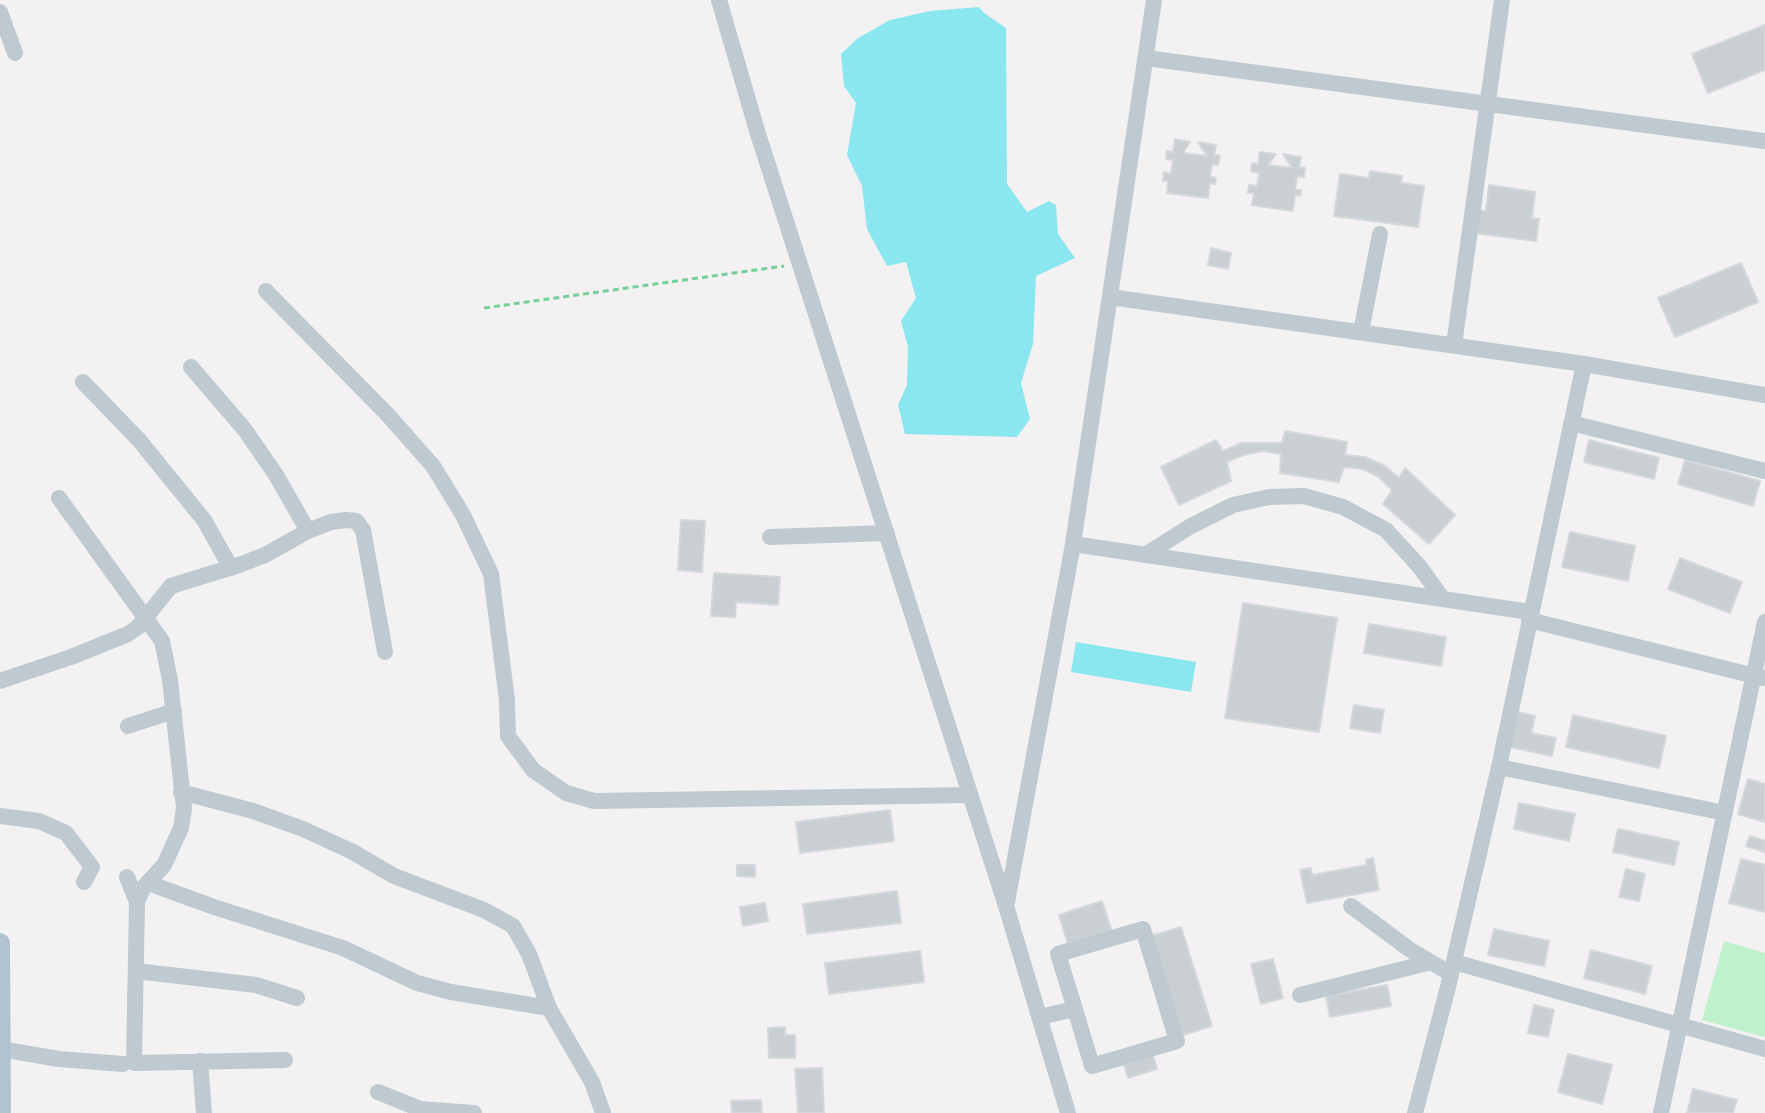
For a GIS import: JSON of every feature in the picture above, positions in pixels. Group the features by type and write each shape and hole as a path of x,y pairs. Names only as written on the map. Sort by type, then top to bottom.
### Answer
{"main road":[{"path":"0,943 1,1113"}],"street":[{"path":"719,0 800,264 1006,906 1068,1113"},
{"path":"1006,906 1073,544 1154,0"},
{"path":"1454,345 1502,0"},
{"path":"0,12 15,53"},
{"path":"1146,58 1765,141"},
{"path":"1361,332 1380,234"},
{"path":"266,291 387,414 433,466 463,515 491,574 507,700 508,736 533,770 566,793 594,801 969,795"},
{"path":"1110,297 1584,364 1765,395"},
{"path":"1415,1113 1499,767 1584,364"},
{"path":"191,367 245,430 276,475 308,531"},
{"path":"83,382 139,440 204,520 231,568"},
{"path":"1571,423 1765,471"},
{"path":"1145,555 1191,526 1233,505 1269,497 1304,496 1343,507 1386,530 1419,566 1443,599"},
{"path":"59,498 162,641 174,711 184,808 181,828 164,865 143,888 137,902 134,1063 285,1060"},
{"path":"0,681 128,634 171,586 231,568 265,555 308,531 346,520 356,521 363,530 385,652"},
{"path":"770,537 887,533"},
{"path":"1073,544 1443,599 1529,616 1760,677"},
{"path":"1661,1113 1725,813 1760,677 1765,622"},
{"path":"128,726 174,711"},
{"path":"1499,767 1725,813"},
{"path":"181,792 253,811 303,829 353,852 394,876 484,910 513,926 529,954 549,1008 592,1082 603,1113"},
{"path":"0,816 39,821 66,833 92,867 84,882"},
{"path":"127,877 137,902"},
{"path":"148,883 343,948 417,983 451,992 549,1008"},
{"path":"1351,906 1431,962 1665,1020 1765,1049"},
{"path":"1143,929 1177,1041 1092,1066 1075,1009 1058,954 1143,929"},
{"path":"1300,995 1431,962"},
{"path":"136,971 256,985 297,998"},
{"path":"1039,1017 1075,1009"},
{"path":"0,1049 59,1059 123,1064"},
{"path":"200,1061 204,1113"},
{"path":"378,1092 420,1109 474,1113"}],"path":[{"path":"484,308 800,264"}],"green space":[{"path":"1724,941 1765,953 1765,1037 1702,1020"}],"water":[{"path":"979,7 1006,28 1007,184 1027,212 1049,201 1056,205 1058,234 1075,258 1036,276 1033,344 1021,383 1030,419 1017,437 905,434 898,405 907,385 908,347 901,321 916,298 906,262 887,266 867,229 862,186 847,155 856,103 844,86 841,54 858,38 890,20 930,11"},
{"path":"1076,642 1196,662 1191,692 1071,672"}],"building":[{"path":"1765,25 1765,70 1708,93 1692,54"},
{"path":"1175,139 1190,142 1183,153 1207,156 1198,142 1216,145 1214,155 1220,156 1218,165 1212,164 1210,177 1216,178 1215,184 1210,183 1208,198 1167,193 1168,181 1163,181 1164,172 1171,174 1173,160 1166,159 1167,151 1173,152"},
{"path":"1260,152 1276,154 1268,165 1292,168 1283,154 1301,157 1299,167 1305,168 1304,177 1297,176 1295,190 1301,190 1300,196 1295,195 1293,211 1252,205 1254,193 1248,193 1249,185 1257,186 1259,173 1251,171 1252,163 1258,164"},
{"path":"1370,171 1402,176 1401,183 1424,186 1418,227 1334,216 1340,174 1369,178"},
{"path":"1489,185 1535,192 1532,218 1539,219 1536,241 1474,233 1477,210 1486,211"},
{"path":"1211,248 1231,253 1228,269 1208,265"},
{"path":"1741,263 1758,302 1675,337 1658,298"},
{"path":"1285,431 1347,442 1345,455 1365,457 1385,466 1399,478 1405,468 1455,515 1429,544 1383,504 1392,490 1379,477 1363,469 1344,467 1339,482 1280,473 1281,454 1262,451 1227,462 1231,481 1179,505 1161,467 1216,440 1223,451 1242,443 1282,443"},
{"path":"1589,440 1659,458 1654,479 1584,462"},
{"path":"1685,460 1760,481 1753,506 1678,484"},
{"path":"681,520 705,521 702,572 678,570"},
{"path":"1570,532 1635,546 1628,581 1562,567"},
{"path":"1680,558 1742,582 1730,613 1668,589"},
{"path":"714,573 780,577 778,605 736,602 735,617 711,616"},
{"path":"1243,603 1337,618 1319,732 1225,718"},
{"path":"1369,624 1446,637 1441,666 1364,653"},
{"path":"1354,705 1384,710 1380,733 1350,728"},
{"path":"1517,712 1535,716 1531,733 1556,738 1552,756 1510,747"},
{"path":"1573,715 1666,736 1659,768 1566,747"},
{"path":"1748,779 1765,784 1765,822 1738,814"},
{"path":"1519,803 1575,814 1569,841 1514,829"},
{"path":"890,810 894,841 800,853 796,822"},
{"path":"1618,829 1679,842 1674,865 1613,852"},
{"path":"1750,836 1765,841 1765,852 1746,846"},
{"path":"1373,858 1379,890 1307,903 1300,870 1311,868 1312,875 1367,865 1366,860"},
{"path":"1741,859 1765,865 1765,912 1729,903"},
{"path":"737,865 755,865 755,877 737,876"},
{"path":"1626,869 1645,874 1639,901 1619,897"},
{"path":"897,891 901,923 807,934 803,904"},
{"path":"1102,901 1112,932 1068,945 1059,915"},
{"path":"765,903 768,921 743,926 740,907"},
{"path":"1181,927 1212,1026 1183,1035 1151,936"},
{"path":"1494,929 1549,941 1544,966 1488,955"},
{"path":"1591,950 1652,966 1645,994 1584,978"},
{"path":"920,951 924,982 829,994 825,963"},
{"path":"1273,959 1283,998 1261,1004 1251,964"},
{"path":"1387,985 1391,1006 1330,1017 1326,996"},
{"path":"1534,1005 1554,1010 1548,1037 1528,1033"},
{"path":"785,1027 785,1035 795,1035 795,1058 769,1058 768,1028"},
{"path":"1568,1054 1612,1065 1602,1104 1558,1092"},
{"path":"1153,1055 1157,1069 1128,1078 1124,1064"},
{"path":"822,1068 824,1113 798,1113 795,1069"},
{"path":"1693,1089 1737,1100 1733,1113 1687,1113"},
{"path":"761,1100 762,1113 732,1113 731,1101"}]}
